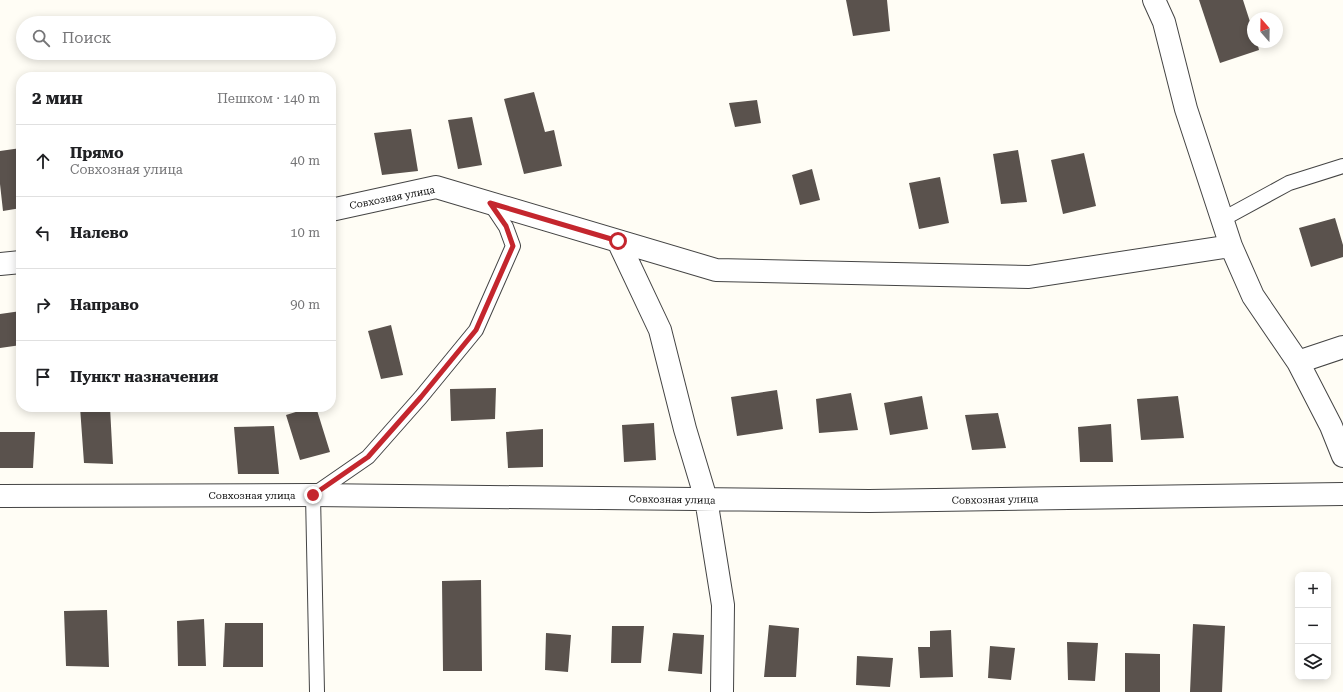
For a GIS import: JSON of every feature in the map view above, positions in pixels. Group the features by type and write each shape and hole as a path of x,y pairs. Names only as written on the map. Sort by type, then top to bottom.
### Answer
{"street":[{"path":"1154,0 1164,22 1186,109 1231,246 1253,296 1298,362 1331,426 1343,456"},
{"name":"Совхозная улица","path":"336,209 436,187 716,270 1029,277 1231,246"},
{"path":"618,241 660,330 685,429 706,499 723,605 722,692"},
{"path":"0,264 16,262"},
{"path":"1298,362 1343,348"},
{"name":"Совхозная улица","path":"0,496 313,495 870,501 1343,494"}],"lane":[{"path":"1223,218 1289,183 1343,166"},
{"path":"316,692 313,495 368,457 421,397 476,330 513,246 506,226 490,203"}],"building":[{"path":"846,0 887,0 890,31 853,36"},
{"path":"1199,0 1243,0 1247,12 1247,48 1258,48 1259,50 1220,63"},
{"path":"534,92 545,132 554,130 562,166 524,174 504,99"},
{"path":"757,100 761,123 735,127 729,103"},
{"path":"472,117 482,165 458,169 448,120"},
{"path":"411,129 418,171 382,175 374,133"},
{"path":"16,149 16,209 3,211 0,184 0,151"},
{"path":"1018,150 1027,202 1001,204 993,154"},
{"path":"1084,153 1096,206 1063,214 1051,160"},
{"path":"812,169 820,200 800,205 792,175"},
{"path":"940,177 949,223 919,229 909,183"},
{"path":"1335,218 1343,245 1343,257 1311,267 1299,228"},
{"path":"16,312 16,346 0,348 0,314"},
{"path":"391,325 403,375 381,379 368,331"},
{"path":"496,388 495,419 451,421 450,389"},
{"path":"777,390 783,429 737,436 731,397"},
{"path":"851,393 858,430 819,433 816,399"},
{"path":"922,396 928,429 890,435 884,403"},
{"path":"1178,396 1184,438 1141,440 1137,399"},
{"path":"80,412 110,412 113,464 84,463"},
{"path":"296,412 318,412 330,452 300,460 286,415"},
{"path":"998,413 1006,448 972,450 965,415"},
{"path":"654,423 656,460 624,462 622,425"},
{"path":"1111,424 1113,462 1080,462 1078,427"},
{"path":"274,426 279,474 238,474 234,427"},
{"path":"543,429 543,467 508,468 506,432"},
{"path":"0,432 35,432 33,468 0,468"},
{"path":"481,580 482,671 443,671 442,581"},
{"path":"107,610 109,667 66,666 64,611"},
{"path":"204,619 206,666 178,666 177,621"},
{"path":"225,623 263,623 263,667 223,667"},
{"path":"1193,624 1225,626 1222,692 1190,692"},
{"path":"769,625 799,628 796,677 764,677"},
{"path":"612,626 644,626 641,663 611,663"},
{"path":"951,630 953,677 920,678 918,647 930,647 930,631"},
{"path":"546,633 571,635 568,672 545,670"},
{"path":"673,633 704,635 702,674 668,671"},
{"path":"1067,642 1098,643 1095,681 1068,680"},
{"path":"990,646 1015,648 1011,680 988,678"},
{"path":"1125,653 1160,654 1160,692 1125,692"},
{"path":"857,656 893,658 890,687 856,685"}],"route":[{"path":"313,495 368,457 421,397 476,330 513,246 506,226 490,203 618,241"}]}
